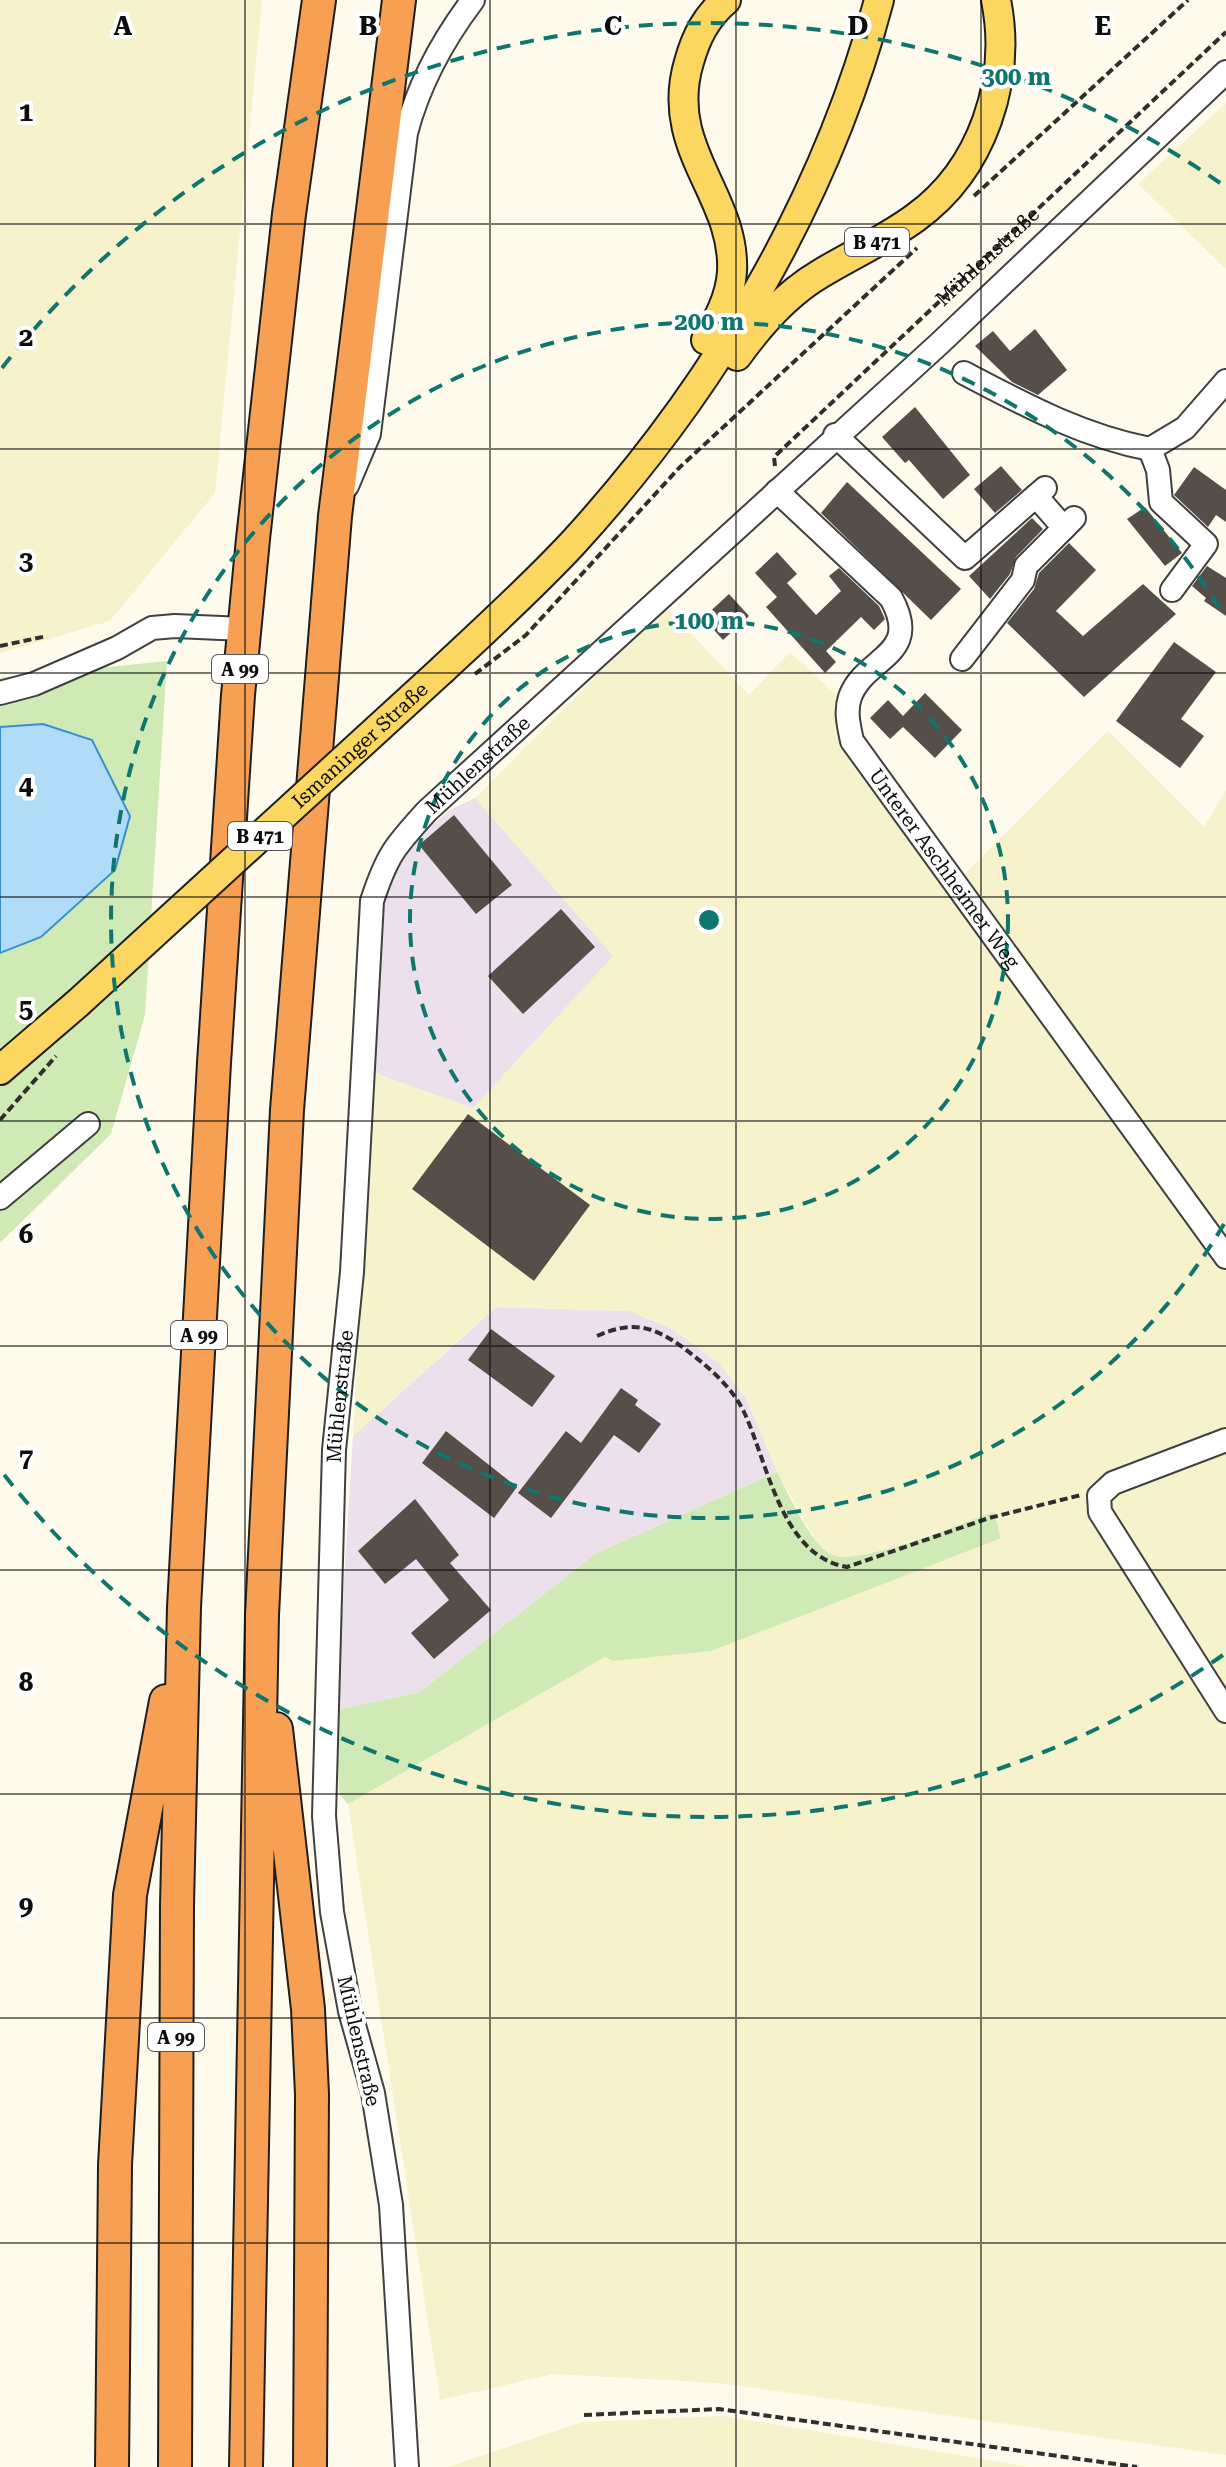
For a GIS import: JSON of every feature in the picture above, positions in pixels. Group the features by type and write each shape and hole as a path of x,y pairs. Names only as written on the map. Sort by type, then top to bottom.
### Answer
{"highway":[{"name":"A 99","path":"175,2467 177,1905 184,1607 215,1048 244,629 284,260 319,0"},
{"path":"246,2467 262,1615 287,1110 335,516 399,0"},
{"path":"112,2467 115,2165 130,1895 184,1607"},
{"path":"262,1615 308,2009 312,2094 310,2467"}],"main road":[{"name":"B 471","path":"664,434 673,395 724,309 732,271 725,224 694,157 683,120 685,76 696,37 726,0"},
{"path":"664,434 757,293 792,225 827,147 879,0"},
{"name":"B 471","path":"664,434 700,409 756,330 783,302 817,275 918,217 951,184 980,140 999,86 1003,34 996,0"},
{"name":"Ismaninger Straße","path":"0,1070 78,1003 443,669 573,542 664,434"}],"street":[{"path":"335,516 369,434 406,133 416,93 453,26 473,0"},
{"name":"Mühlenstraße","path":"407,2467 391,2205 373,2093 350,2011 332,1912 324,1816 334,1450 352,1272 372,901 391,850 427,811 835,435 940,343 1226,72"},
{"path":"964,373 1044,415 1110,441 1150,449 1185,428 1226,381"},
{"path":"835,435 965,558 1041,492 1069,523 1026,566 1023,580 962,659"},
{"path":"1150,449 1158,470 1161,502 1206,544 1172,590"},
{"name":"Unterer Aschheimer Weg","path":"777,491 891,598 902,617 901,631 893,648 851,695 847,716 852,741 1226,1257"},
{"path":"0,693 48,678 117,648 152,628 244,629"},
{"path":"0,1198 88,1124"},
{"path":"1226,1440 1113,1483 1099,1496 1100,1512 1226,1711"}],"path":[{"path":"971,198 1188,0"},
{"name":"Mühlenstraße","path":"777,491 774,457 1226,32"},
{"path":"470,678 526,635 679,468 924,241"},
{"path":"0,646 47,636"},
{"path":"0,1120 61,1051"},
{"path":"597,1336 634,1324 659,1330 698,1359 727,1386 743,1410 776,1499 809,1548 827,1564 847,1567 989,1518 1085,1494 1099,1496"},
{"path":"584,2415 719,2409 1137,2467"}],"shaded area":[{"path":"0,0 262,0 215,493 110,621 0,653"},
{"path":"1226,103 1226,269 1138,184"},
{"path":"665,606 749,695 790,652 842,700 838,724 950,889 1108,731 1204,827 1226,790 1226,2455 719,2383 553,2374 440,2400 348,1804 605,1657 1001,1537 994,1513 861,1558 832,1556 818,1544 777,1472 747,1400 719,1363 671,1328 629,1311 495,1307 353,1436 372,1072 473,1108 613,956 475,798"},
{"path":"475,798 614,956 473,1109 372,1072 376,937 392,875 415,839 450,810"},
{"path":"496,1307 629,1311 671,1328 719,1363 747,1400 777,1472 595,1554 420,1692 336,1710 353,1436"},
{"path":"724,2416 1030,2467 448,2467 583,2422"}],"green space":[{"path":"167,661 145,1015 111,1134 0,1243 0,678"},
{"path":"777,1472 807,1529 830,1554 842,1557 884,1550 994,1512 1001,1538 711,1651 613,1661 605,1657 348,1804 339,1794 336,1710 420,1692 595,1554"}],"water":[{"path":"43,724 92,740 130,816 115,870 41,937 0,953 0,727"}],"building":[{"path":"1035,329 1067,370 1038,395 1012,382 975,346 993,331 1010,351"},
{"path":"915,407 970,475 943,499 909,460 905,463 882,437"},
{"path":"1001,466 1022,490 995,513 974,489"},
{"path":"1194,467 1226,490 1226,522 1216,515 1208,527 1174,495"},
{"path":"847,482 961,589 931,620 821,513"},
{"path":"1145,507 1182,553 1165,566 1127,519"},
{"path":"1032,518 1043,529 1016,557 1010,574 990,599 969,576"},
{"path":"1069,543 1096,570 1056,611 1083,636 1143,584 1176,614 1084,697 1007,623 1034,589 1039,573"},
{"path":"777,552 797,574 787,583 816,615 841,591 829,576 839,568 879,606 885,619 874,630 861,617 826,651 836,662 825,673 766,607 777,597 755,573"},
{"path":"1207,566 1226,578 1226,616 1204,601 1206,598 1192,586"},
{"path":"729,594 749,616 723,640 703,618"},
{"path":"1174,642 1216,672 1181,719 1204,736 1180,768 1116,721"},
{"path":"925,693 962,730 935,758 903,727 890,739 870,718 888,700 903,716"},
{"path":"454,815 512,885 476,914 419,845"},
{"path":"561,909 595,947 523,1014 488,976"},
{"path":"468,1114 590,1205 534,1281 412,1189"},
{"path":"491,1329 555,1376 532,1407 468,1360"},
{"path":"621,1388 638,1400 635,1405 661,1424 639,1453 614,1435 551,1518 518,1493 566,1431 581,1443"},
{"path":"446,1431 517,1487 494,1518 422,1463"},
{"path":"415,1499 459,1555 450,1563 491,1610 434,1659 411,1633 449,1600 416,1559 385,1584 358,1551"}]}
